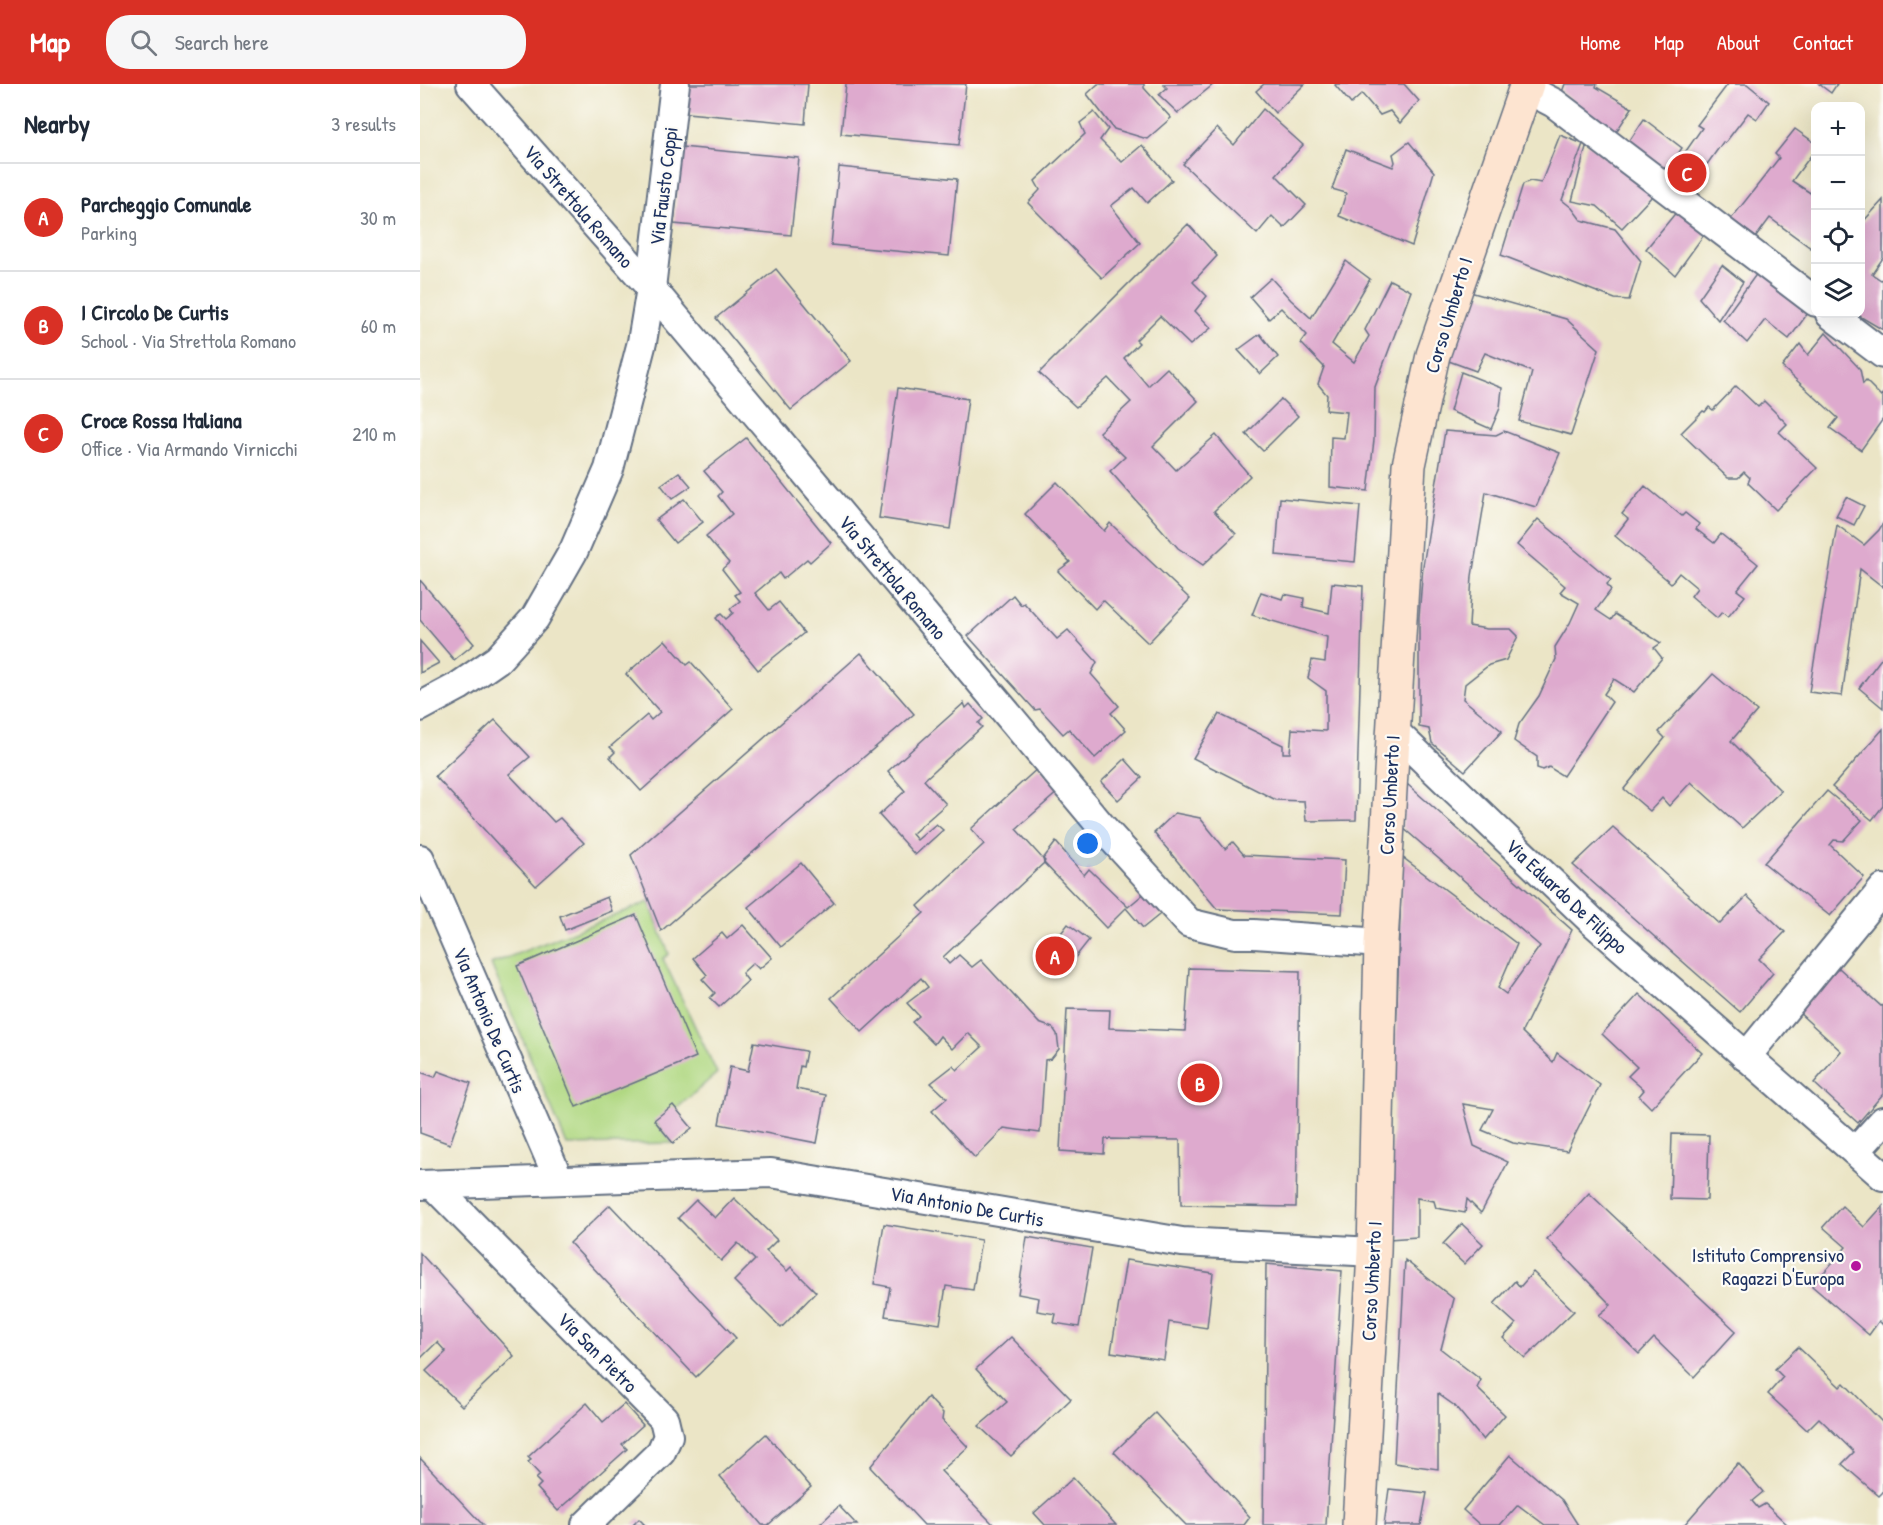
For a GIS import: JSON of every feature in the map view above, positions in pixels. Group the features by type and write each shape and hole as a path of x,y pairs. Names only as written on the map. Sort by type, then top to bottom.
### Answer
{"main road":[{"name":"Corso Umberto I","path":"1359,1525 1374,1252 1381,943 1410,465 1432,355 1526,86"}],"street":[{"name":"Via Strettola Romano","path":"471,84 651,288 1102,827 1190,923 1235,934 1381,943"},
{"name":"Via Fausto Coppi","path":"420,707 459,686 498,659 535,618 574,550 609,469 642,342 651,288 675,84"},
{"path":"1526,86 1554,103 1811,299"},
{"path":"1835,318 1883,354"},
{"name":"Via Eduardo De Filippo","path":"1393,730 1593,922 1883,1176"},
{"name":"Via Antonio De Curtis","path":"420,859 559,1180"},
{"path":"1746,1057 1883,889"},
{"path":"1856,1151 1883,1121"},
{"name":"Via Antonio De Curtis","path":"427,1185 771,1173 1182,1242 1374,1252"},
{"name":"Via San Pietro","path":"427,1185 664,1419 668,1436 661,1452 586,1525"}],"green space":[{"path":"649,902 669,954 663,959 717,1073 676,1109 655,1121 673,1143 567,1145 491,964"}],"building":[{"path":"689,84 808,84 805,124 687,113"},
{"path":"846,84 966,84 959,145 841,134"},
{"path":"1098,84 1144,84 1144,88 1171,118 1147,139 1114,129 1087,94"},
{"path":"1163,84 1214,84 1178,113 1159,95 1167,88"},
{"path":"1264,84 1305,84 1275,113 1256,91"},
{"path":"1336,84 1404,84 1419,101 1400,123 1390,111 1380,115 1362,94 1351,104"},
{"path":"1565,84 1597,84 1596,87 1632,108 1614,135 1562,92"},
{"path":"1728,84 1747,84 1769,102 1757,119 1748,113 1725,143 1723,142 1690,188 1670,174 1702,128 1697,125"},
{"path":"1819,84 1837,84 1831,93"},
{"path":"1263,109 1303,145 1276,175 1306,205 1284,228 1272,216 1257,234 1183,164 1217,128 1234,145"},
{"path":"1094,112 1108,129 1100,140 1122,162 1142,145 1172,180 1147,203 1134,188 1111,206 1140,243 1102,278 1028,203 1040,190 1035,181 1085,134 1080,123"},
{"path":"1644,119 1682,148 1666,172 1628,143"},
{"path":"1795,129 1811,140 1811,155 1792,181 1811,193 1811,248 1770,218 1756,237 1731,219 1779,158 1775,154"},
{"path":"1560,135 1583,144 1562,200 1581,220 1615,229 1641,261 1629,300 1615,299 1501,255 1523,184 1530,181 1541,183"},
{"path":"1409,142 1434,172 1412,246 1339,216 1346,193 1332,189 1346,149 1393,167 1395,162 1393,154"},
{"path":"1587,143 1655,193 1622,228 1597,206 1572,201"},
{"path":"681,147 799,158 791,235 674,224"},
{"path":"839,167 957,179 949,256 831,245"},
{"path":"1883,200 1883,258 1872,274 1881,280 1883,278 1883,330 1863,318 1865,318 1865,220"},
{"path":"1678,210 1706,232 1675,275 1646,249"},
{"path":"1188,224 1217,256 1193,282 1207,296 1195,311 1211,328 1190,345 1160,316 1136,340 1139,343 1124,358 1148,386 1167,368 1198,401 1153,446 1176,470 1216,435 1250,476 1214,511 1236,534 1203,565 1178,548 1110,471 1125,457 1099,432 1131,402 1108,378 1076,407 1039,373"},
{"path":"1346,261 1370,279 1332,344 1354,362 1369,336 1365,330 1390,280 1411,291 1375,387 1374,440 1368,491 1330,487 1331,437 1344,438 1347,412 1326,410 1327,395 1318,384 1324,367 1301,343 1307,335 1281,308 1269,319 1250,297 1271,278 1311,318"},
{"path":"1722,265 1743,282 1718,320 1699,298"},
{"path":"776,269 851,361 791,410 716,318"},
{"path":"1760,269 1811,309 1789,339 1765,320 1747,343 1723,320"},
{"path":"1470,292 1566,319 1599,349 1571,435 1519,421 1532,372 1485,353 1476,371 1446,360"},
{"path":"1826,333 1860,369 1863,384 1866,381 1881,396 1883,393 1883,419 1861,450 1830,428 1838,418 1782,367 1800,344 1808,355"},
{"path":"1260,334 1278,357 1260,374 1238,350"},
{"path":"1461,372 1502,388 1500,408 1491,429 1450,411"},
{"path":"1736,386 1758,407 1764,401 1787,424 1779,432 1817,468 1776,510 1748,483 1750,478 1744,472 1738,478 1728,478 1681,433 1703,411 1705,412 1709,407 1713,410"},
{"path":"898,388 968,399 950,529 879,518"},
{"path":"1281,399 1298,416 1263,451 1246,434"},
{"path":"1445,431 1496,435 1504,431 1560,453 1536,507 1486,492 1472,576 1469,626 1511,629 1518,636 1506,660 1489,665 1465,684 1463,699 1502,731 1465,771 1432,743 1429,729 1419,727 1419,617 1423,566"},
{"path":"746,438 831,543 810,562 807,559 783,579 779,573 755,593 769,610 779,602 804,633 758,670 716,618 721,614 726,619 733,613 730,609 740,601 735,595 740,592 722,569 729,563 706,536 732,514 718,496 722,492 704,471"},
{"path":"679,472 691,486 672,499 661,485"},
{"path":"1057,482 1104,531 1110,523 1190,599 1148,643 1103,600 1095,609 1058,571 1070,562 1025,514"},
{"path":"1645,486 1682,516 1685,513 1699,524 1696,529 1714,543 1721,534 1758,564 1737,590 1745,596 1728,617 1722,612 1717,618 1691,596 1697,588 1679,573 1671,583 1615,536 1628,519 1622,514"},
{"path":"1846,497 1864,506 1854,525 1836,516"},
{"path":"1280,498 1360,506 1355,562 1276,555"},
{"path":"684,499 703,522 675,543 656,520"},
{"path":"1538,519 1611,580 1607,584 1611,590 1596,610 1611,620 1615,614 1661,643 1654,648 1662,658 1634,692 1614,679 1604,694 1612,702 1563,776 1549,767 1543,770 1537,768 1537,757 1514,741 1519,724 1539,696 1556,659 1555,647 1579,603 1560,592 1565,586 1517,545"},
{"path":"1883,523 1883,587 1860,569 1842,696 1809,692 1837,525 1864,545"},
{"path":"420,580 474,644 454,660 420,620"},
{"path":"1332,583 1363,586 1356,820 1306,821 1304,801 1276,800 1193,758 1219,714 1283,745 1283,753 1290,753 1292,729 1326,731 1326,691 1308,678 1312,660 1325,662 1327,637 1252,615 1261,592 1282,599 1284,594 1304,598 1303,607 1329,613"},
{"path":"1013,595 1021,605 1024,603 1057,639 1068,630 1097,662 1091,674 1119,706 1111,713 1126,730 1095,758 1069,729 1063,734 1040,709 1035,710 968,636"},
{"path":"665,640 687,665 691,662 733,709 641,791 610,757 615,752 610,747 647,715 651,720 660,712 626,674"},
{"path":"420,641 439,663 420,673"},
{"path":"861,653 914,714 661,931 631,855"},
{"path":"1883,656 1883,708 1859,688"},
{"path":"1713,674 1757,711 1731,741 1781,791 1742,828 1691,782 1669,806 1662,798 1650,811 1624,789 1665,738 1659,732"},
{"path":"964,703 966,708 970,704 983,719 978,723 982,727 924,780 946,804 912,834 917,840 936,824 943,830 915,855 879,815 905,791 888,771"},
{"path":"495,720 530,757 509,774 554,822 560,818 584,843 536,886 435,776"},
{"path":"1883,729 1883,806 1872,820 1832,787"},
{"path":"1125,759 1142,778 1118,800 1101,782"},
{"path":"1039,767 1060,790 1016,829 1044,863 943,957 949,964 959,955 972,967 981,960 1039,1023 1053,1028 1057,1034 1059,1049 1051,1059 1045,1060 1040,1133 1004,1128 975,1158 932,1111 947,1098 931,1083 953,1066 957,1070 982,1047 968,1033 952,1049 940,1036 934,1044 912,1022 919,1016 907,1003 928,987 921,978 862,1032 831,998 924,913 918,906 984,844 971,829"},
{"path":"1407,784 1572,930 1522,1032 1553,1062 1557,1053 1600,1085 1567,1151 1513,1143 1482,1130 1493,1109 1463,1104 1474,1146 1508,1162 1481,1213 1467,1199 1465,1213 1436,1208 1434,1201 1417,1198 1417,1237 1389,1239 1402,857 1517,944 1498,988 1506,994 1540,946 1402,827"},
{"path":"1827,791 1862,820 1843,841 1834,840 1830,845 1864,877 1830,916 1764,863"},
{"path":"1175,813 1200,818 1225,849 1233,842 1244,855 1345,860 1342,914 1217,909 1154,833"},
{"path":"1613,827 1720,924 1747,896 1785,932 1759,959 1773,973 1740,1012 1573,865"},
{"path":"1056,842 1084,875 1089,869 1128,907 1147,891 1164,911 1143,928 1126,908 1106,928 1044,863 1043,859"},
{"path":"801,863 834,903 781,947 748,907"},
{"path":"607,897 612,911 565,930 560,916"},
{"path":"636,915 696,1057 576,1107 517,966"},
{"path":"1068,924 1089,940 1062,974 1042,958"},
{"path":"743,925 772,958 759,969 753,963 742,973 748,981 719,1007 710,998 715,993 702,979 707,975 693,958 722,933 727,939"},
{"path":"1189,968 1300,971 1296,1207 1181,1205 1180,1140 1105,1139 1104,1154 1060,1151 1067,1009 1110,1010 1109,1028 1185,1031"},
{"path":"1839,968 1881,1006 1883,1005 1883,1094 1858,1123 1814,1083 1841,1051 1797,1011"},
{"path":"1639,994 1702,1053 1651,1108 1639,1096 1644,1090 1628,1076 1637,1067 1602,1034"},
{"path":"754,1042 806,1051 803,1067 800,1066 796,1089 826,1095 817,1143 719,1124 730,1067 748,1071"},
{"path":"438,1071 471,1083 450,1144 420,1133 420,1072 435,1077"},
{"path":"673,1105 692,1128 673,1143 654,1120"},
{"path":"1672,1134 1709,1135 1707,1200 1670,1199"},
{"path":"1589,1193 1736,1331 1694,1377 1654,1338 1639,1354 1599,1315 1611,1305 1547,1239"},
{"path":"734,1198 777,1240 766,1251 787,1271 791,1267 816,1292 781,1328 734,1281 755,1260 738,1243 721,1261 678,1218 696,1200 715,1218"},
{"path":"610,1205 736,1338 696,1377 570,1243"},
{"name":"Istituto Comprensivo Ragazzi D'Europa","path":"1842,1206 1864,1227 1883,1206 1883,1325 1879,1321 1869,1335 1812,1286 1846,1247 1823,1227"},
{"path":"884,1224 981,1240 973,1290 946,1286 940,1324 885,1316 890,1287 874,1284"},
{"path":"1462,1224 1483,1244 1464,1264 1443,1244"},
{"path":"1027,1237 1092,1248 1079,1327 1054,1323 1056,1314 1037,1311 1039,1298 1018,1294"},
{"path":"420,1253 514,1356 462,1406 426,1371 446,1352 437,1342 420,1359"},
{"path":"1126,1260 1213,1273 1207,1328 1169,1322 1164,1360 1111,1352"},
{"path":"1405,1260 1454,1299 1441,1349 1481,1380 1477,1388 1505,1415 1483,1440 1455,1406 1438,1394 1438,1469 1394,1463"},
{"path":"1266,1264 1342,1271 1326,1525 1263,1525"},
{"path":"1533,1272 1574,1311 1525,1358 1503,1338 1516,1324 1494,1304 1515,1281 1520,1287"},
{"path":"1011,1337 1071,1399 1011,1456 979,1426 1007,1402 976,1369"},
{"path":"1798,1347 1840,1387 1844,1383 1883,1423 1883,1492 1879,1496 1842,1464 1854,1452 1819,1418 1807,1430 1768,1394 1783,1377 1775,1369"},
{"path":"928,1397 943,1413 942,1420 968,1447 941,1471 994,1525 924,1525 870,1467"},
{"path":"587,1403 603,1422 624,1404 643,1425 622,1444 627,1449 558,1511 537,1488 541,1484 536,1479 540,1475 528,1462 531,1460 528,1457"},
{"path":"1155,1413 1250,1517 1244,1525 1186,1525 1114,1452"},
{"path":"766,1434 811,1487 768,1525 762,1525 720,1476"},
{"path":"1510,1455 1562,1500 1578,1525 1545,1525 1518,1505 1500,1525 1480,1525 1463,1510"},
{"path":"420,1458 483,1525 420,1524"},
{"path":"1738,1463 1763,1492 1752,1501 1758,1508 1765,1504 1788,1525 1684,1525"},
{"path":"1073,1478 1116,1525 1045,1525 1034,1513"},
{"path":"1389,1489 1427,1493 1421,1525 1384,1525"},
{"path":"839,1506 857,1525 819,1525"},
{"path":"639,1519 645,1525 633,1525"}],"place":[{"name":"Croce Rossa Italiana","path":"1687,173"},
{"name":"Parcheggio Comunale","path":"1055,956"},
{"name":"I Circolo De Curtis","path":"1200,1083"},
{"name":"Istituto Comprensivo Ragazzi D'Europa","path":"1856,1266"}]}
